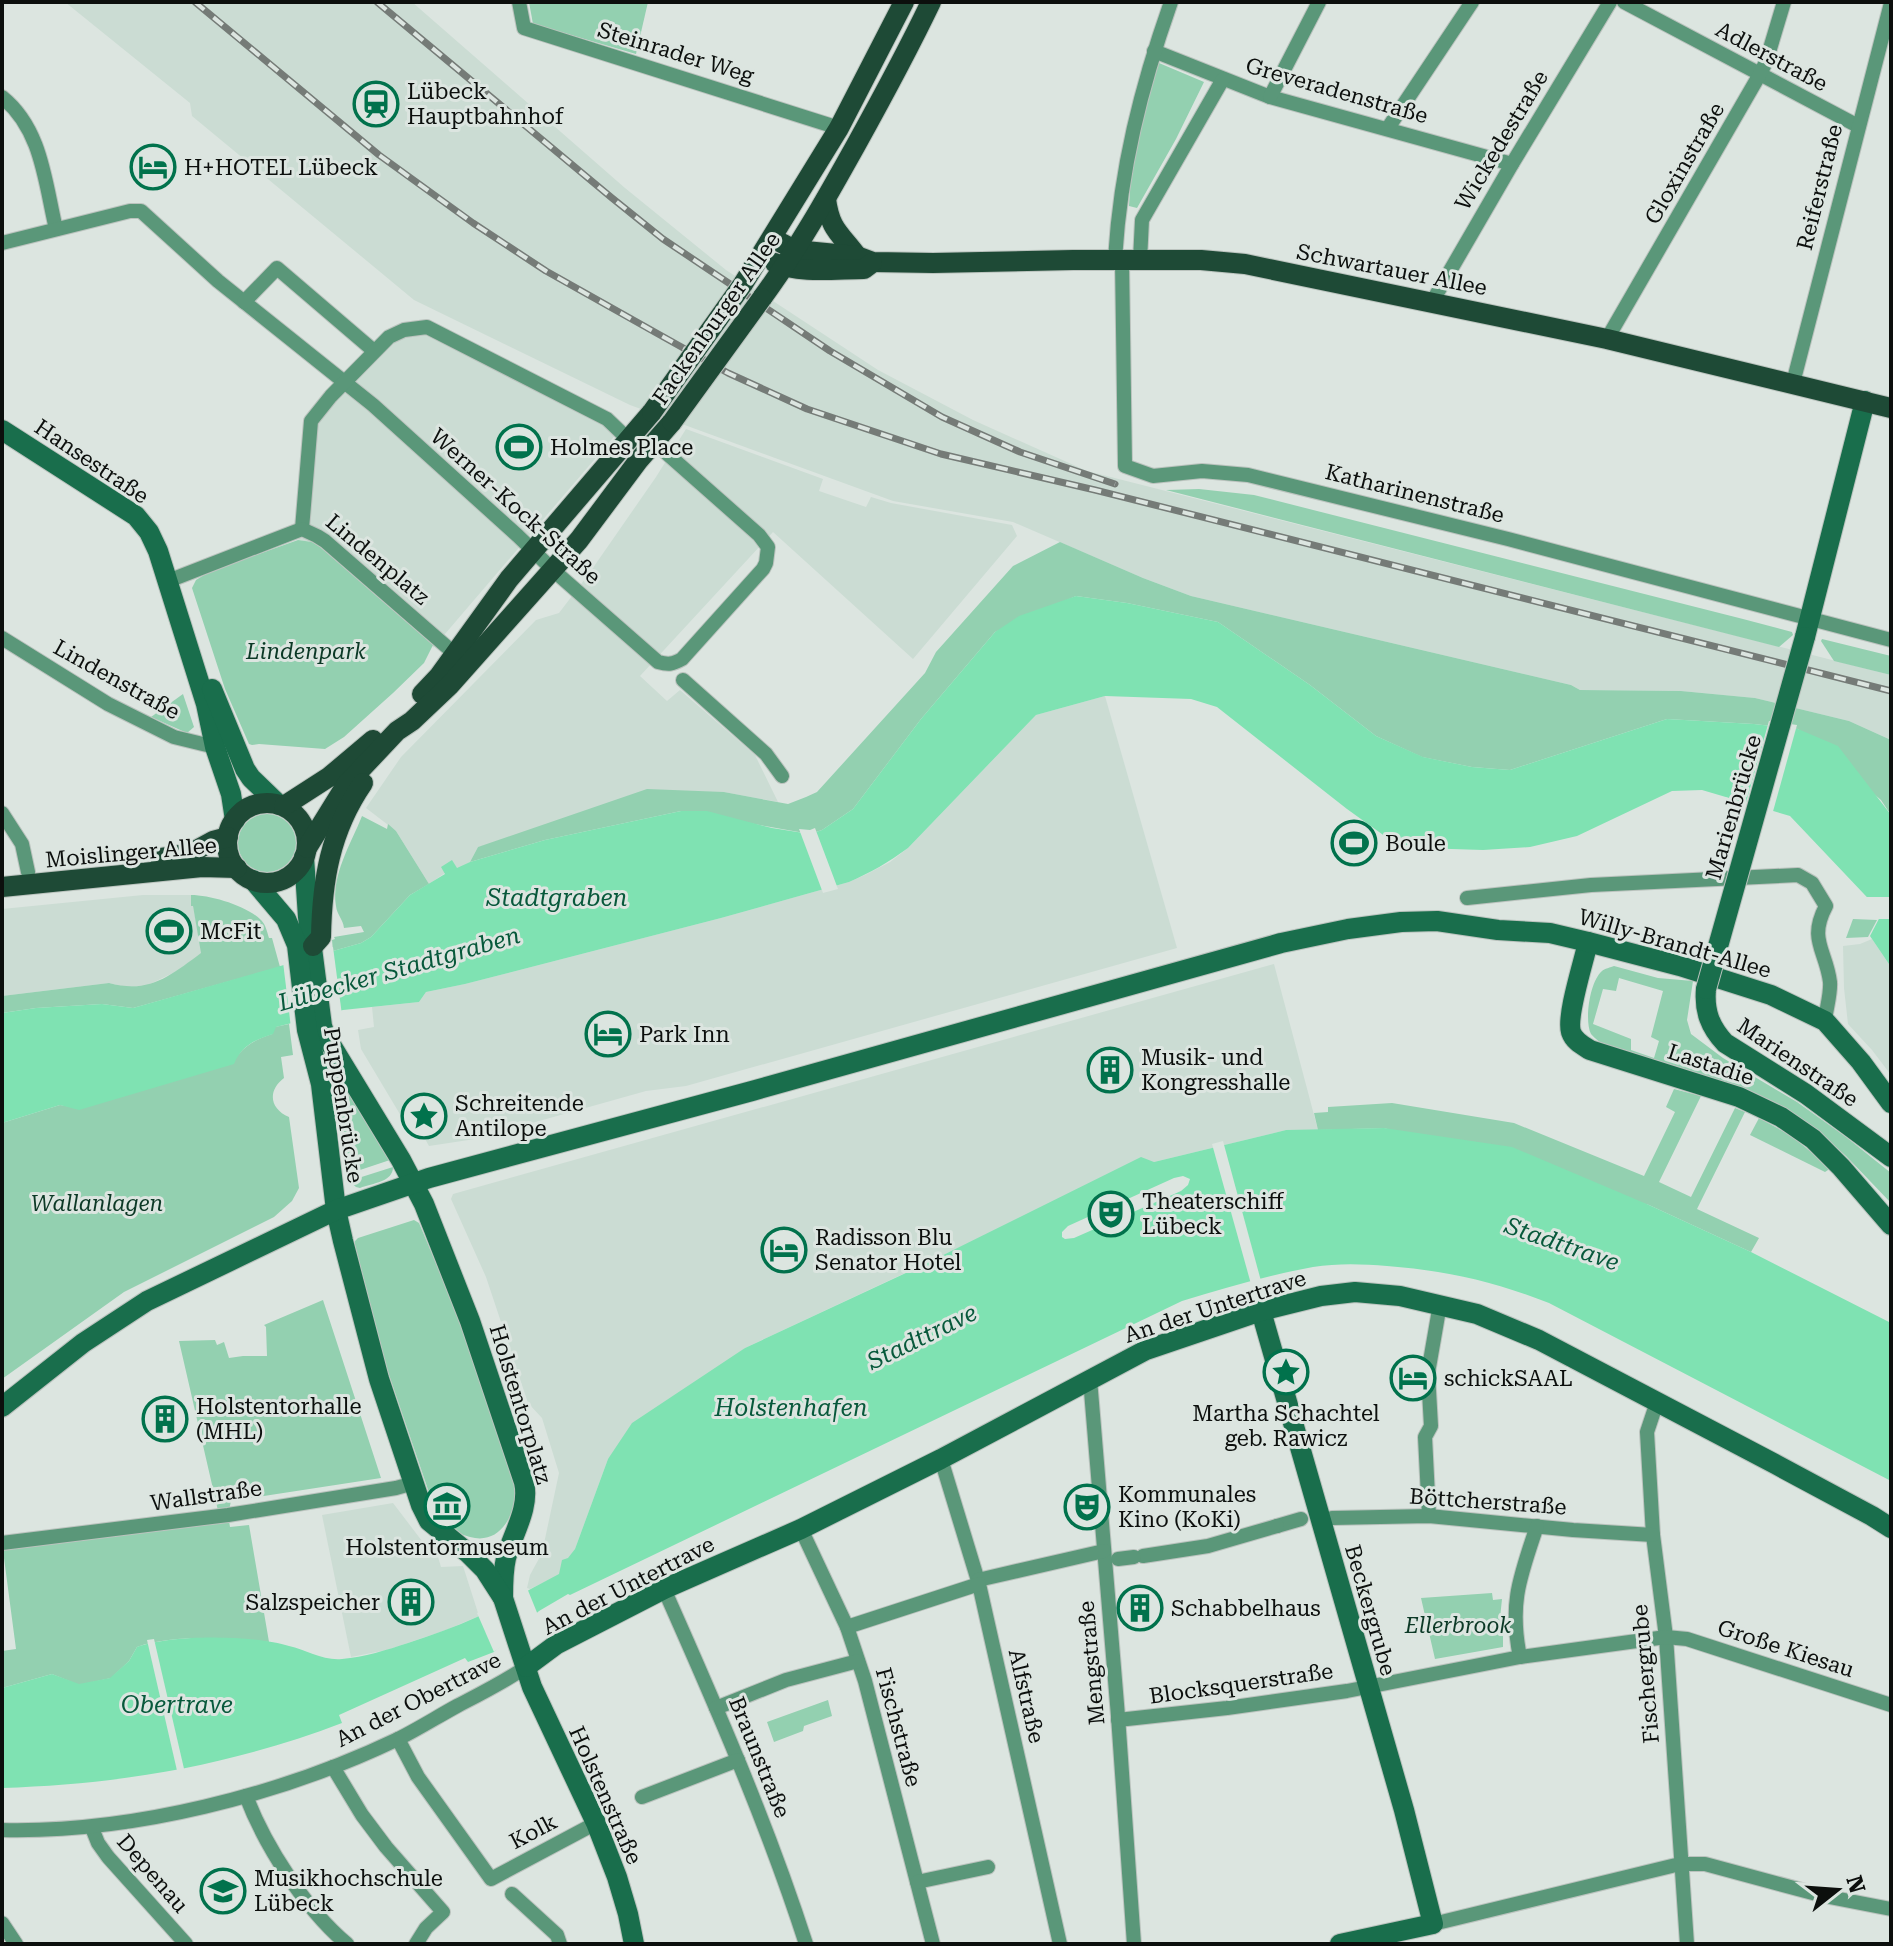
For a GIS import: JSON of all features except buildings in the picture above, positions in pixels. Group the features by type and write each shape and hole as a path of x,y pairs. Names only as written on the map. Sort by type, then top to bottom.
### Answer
{"main road":[{"name":"Fackenburger Allee","path":"281,805 329,777 436,680 509,579 652,412 772,238 839,128 904,2"},
{"name":"Fackenburger Allee","path":"306,852 346,785 397,731 449,686 579,540 638,461 672,422 790,259 910,46 931,2"},
{"path":"826,199 833,227 865,259"},
{"name":"Schwartauer Allee","path":"772,238 790,259"},
{"name":"Schwartauer Allee","path":"760,257 864,269 865,259 933,263 1201,260 1245,264 1607,339 1891,408"},
{"path":"1808,628 1865,401"},
{"name":"Hansestraße","path":"2,430 136,516 153,538 168,581"},
{"path":"168,581 231,794 229,853 245,874 265,883 281,880 296,871 306,852 302,823 251,778 214,692 195,667"},
{"name":"Marienbrücke","path":"1706,989 1808,628"},
{"path":"306,948 321,937 324,878 343,818 374,767 412,721"},
{"path":"231,828 252,806 267,803 281,805"},
{"name":"Moislinger Allee","path":"2,887 29,878 191,853 231,828"},
{"name":"Puppenbrücke","path":"306,852 306,948 336,1210"},
{"name":"Moislinger Allee","path":"2,875 29,878 202,867 245,874"},
{"name":"Puppenbrücke","path":"245,874 286,919 294,937 306,948"},
{"name":"Willy-Brandt-Allee","path":"2,1407 83,1343 147,1301 336,1210 414,1183 1281,943 1348,929 1437,921 1498,930 1550,933 1680,966 1771,995 1825,1021 1891,1103"},
{"name":"Lastadie","path":"1588,942 1571,1018 1572,1035 1580,1044 1590,1050 1739,1097 1781,1117 1813,1139 1891,1225"},
{"name":"Marienstraße","path":"1706,989 1706,1013 1725,1043 1806,1094 1891,1157"},
{"name":"Puppenbrücke","path":"315,1028 332,1048 414,1183"},
{"name":"Holstentorplatz","path":"414,1183 470,1321 526,1490 523,1511 507,1555 503,1599"},
{"path":"336,1210 379,1379 423,1512 429,1521 477,1561 503,1599"},
{"name":"An der Untertrave","path":"526,1667 557,1644 664,1589 801,1529 1146,1350 1261,1311 1321,1296 1355,1292 1440,1304 1477,1314 1539,1340 1891,1528"},
{"name":"Beckergrube","path":"1261,1311 1311,1518 1368,1686 1433,1924"},
{"name":"Holstenstraße","path":"503,1599 537,1696 596,1823 617,1877 634,1944"},
{"path":"1340,1944 1433,1924"}],"street":[{"name":"Steinrader Weg","path":"519,2 524,28 839,128"},
{"path":"1125,260 1118,218 1127,154 1136,111 1171,2"},
{"path":"1270,97 1319,2"},
{"path":"1388,128 1472,2"},
{"name":"Wickedestraße","path":"1432,302 1610,2"},
{"name":"Adlerstraße","path":"1624,2 1858,126"},
{"name":"Gloxinstraße","path":"1607,339 1760,74 1784,2"},
{"name":"Reiferstraße","path":"1793,383 1891,3"},
{"name":"Greveradenstraße","path":"1154,51 1270,97 1512,164"},
{"path":"1125,260 1142,220 1223,79"},
{"path":"2,97 21,116 33,135 56,229 2,243"},
{"name":"Werner-Kock-Straße","path":"56,229 141,211 244,302 373,405 553,570 658,662 667,665 682,659 763,569 768,547 759,535 655,443"},
{"path":"1118,218 1142,220"},
{"name":"Katharinenstraße","path":"1125,260 1125,466 1153,476 1202,471 1248,475 1508,539 1808,628 1891,640"},
{"path":"244,302 277,268 374,351"},
{"path":"302,529 311,421 374,351 389,337 404,330 427,327 607,419 629,440"},
{"name":"Lindenplatz","path":"168,581 302,529 325,541 455,654"},
{"name":"Lindenstraße","path":"2,638 121,711 174,737 215,747"},
{"path":"683,680 766,754 782,776"},
{"path":"2,813 22,844 29,878"},
{"path":"1467,898 1591,885 1798,875 1812,883 1826,906 1818,921 1818,943 1830,984 1825,1021"},
{"path":"1429,1516 1425,1437 1431,1426 1428,1373 1440,1304"},
{"name":"Mengstraße","path":"1090,1379 1093,1408 1125,1557 1118,1720 1134,1944"},
{"name":"Fischergrube","path":"1657,1402 1647,1432 1653,1535 1666,1637 1687,1944"},
{"name":"Alfstraße","path":"941,1459 979,1582 1060,1944"},
{"name":"Wallstraße","path":"2,1543 228,1515 414,1483"},
{"name":"Böttcherstraße","path":"847,1627 979,1582 1208,1546 1311,1518 1429,1516 1653,1535"},
{"path":"1520,1657 1514,1624 1515,1603 1519,1579 1537,1526"},
{"name":"Fischstraße","path":"801,1529 847,1627 865,1681 933,1944"},
{"name":"Braunstraße","path":"664,1589 738,1760 784,1875 806,1944"},
{"path":"1368,1686 1520,1657 1666,1637"},
{"name":"Große Kiesau","path":"1666,1637 1687,1639 1891,1705"},
{"path":"716,1708 786,1680 858,1661"},
{"name":"An der Obertrave","path":"2,1830 92,1828 246,1796 333,1767 398,1739 526,1667"},
{"name":"Blocksquerstraße","path":"1118,1720 1227,1708 1368,1686"},
{"name":"Kolk","path":"398,1739 418,1777 491,1879 596,1823"},
{"path":"642,1797 738,1760"},
{"path":"333,1767 362,1815 443,1912 426,1928 416,1944"},
{"path":"246,1796 270,1848 309,1903 347,1944"},
{"name":"Depenau","path":"92,1828 108,1857 186,1944"},
{"path":"1433,1924 1680,1864 1705,1864 1824,1896 1891,1909"},
{"path":"917,1882 988,1867"},
{"path":"512,1894 557,1935 560,1944"},
{"path":"2,1923 14,1943"}],"shaded area":[{"path":"65,2 412,2 625,188 726,270 878,370 973,420 1087,471 1891,675 1891,740 1849,721 1755,698 1681,691 1580,690 1571,685 1191,596 1013,522 893,501 630,405 414,300 192,116 190,103"},
{"path":"415,327 618,432 433,648 320,547 298,540 302,529 312,422 374,351"},
{"path":"686,429 823,479 819,491 866,507 871,497 1012,525 1017,536 913,659 773,532 640,676 667,701 680,690 755,755 778,802 724,792 478,847 470,862 457,869 452,861 445,873 429,884 396,831 366,808 401,757 536,620 559,613 656,477"},
{"path":"1105,696 1177,948 686,1086 646,1091 475,1139 429,1146 415,1121 401,1116 361,1049 358,1030 374,1027 372,1007 419,1002 426,992 721,918 865,875 908,848 1036,715"},
{"path":"143,895 191,895 202,953 177,971 146,986 109,983 2,996 2,909"},
{"path":"1872,939 1891,967 1891,1075 1848,1024 1843,946"},
{"path":"1274,964 1318,1130 1286,1130 1154,1162 1146,1160 745,1348 608,1459 575,1549 559,1575 527,1588 542,1553 559,1473 542,1418 528,1403 486,1277 451,1199 453,1194"},
{"path":"393,1503 438,1557 441,1567 463,1566 479,1616 387,1650 351,1657 322,1515"}],"green space":[{"path":"529,2 648,2 636,54 533,24"},
{"path":"1159,63 1204,82 1137,208 1129,206 1132,170"},
{"path":"1199,489 1254,495 1743,619 1792,632 1793,635 1779,647 1166,490"},
{"name":"Lindenpark","path":"298,540 320,547 433,645 424,663 393,693 344,737 325,749 249,744 225,689 192,588 196,580 209,572"},
{"path":"1060,542 1191,596 1571,685 1580,690 1681,691 1755,698 1849,721 1891,740 1891,815 1881,800 1798,729 1667,719 1510,770 1472,767 1422,757 1376,736 1310,685 1218,622 1076,596 995,632 921,719 853,809 822,830 810,834 681,811 545,840 470,862 478,847 647,789 724,792 788,804 817,792 925,673 936,652 1013,566"},
{"path":"1822,639 1891,656 1891,675 1834,661"},
{"path":"183,694 194,727 187,733 151,717"},
{"path":"267,814 288,822 296,843 288,864 267,872 246,864 238,843 246,822"},
{"path":"362,816 387,829 388,824 396,831 429,884 410,895 371,937 333,951 334,937 364,932 361,926 344,928 335,894 343,860"},
{"name":"Boule","path":"1348,832 1367,846 1361,854 1342,841"},
{"path":"191,895 228,902 255,915 264,924 269,938 272,938 280,967 133,1008 102,1004 2,1013 2,996 109,983 136,986 169,976 201,953"},
{"path":"1853,919 1877,920 1868,937 1846,938"},
{"path":"1614,966 1658,978 1693,981 1687,1020 1691,1034 1723,1058 1797,1102 1891,1173 1891,1203 1821,1134 1606,1046 1596,1039 1591,1034 1588,1020 1591,992 1602,971","holes":["1619,978 1663,991 1651,1037 1659,1041 1654,1058 1631,1050 1631,1039 1593,1024 1603,989 1616,991"]},
{"name":"Wallanlagen","path":"289,1024 293,1055 281,1057 284,1078 275,1088 273,1099 278,1109 289,1117 299,1188 292,1201 274,1217 124,1292 2,1379 2,1123 60,1105 72,1107 238,1055 254,1042 272,1034 275,1027"},
{"path":"338,1073 390,1160 348,1174"},
{"path":"1674,1089 1701,1096 1659,1182 1691,1197 1735,1108 1745,1112 1697,1209 1759,1238 1751,1252 1649,1205 1384,1128 1318,1130 1314,1113 1328,1112 1328,1107 1392,1103 1514,1123 1644,1176 1675,1112 1666,1107"},
{"path":"1759,1118 1790,1135 1831,1168 1825,1172 1750,1135"},
{"path":"393,1167 390,1176 376,1183 360,1188 349,1181"},
{"path":"414,1220 419,1223 465,1332 516,1482 511,1514 500,1531 491,1536 482,1538 461,1534 437,1516 387,1369 355,1245 358,1238"},
{"path":"323,1300 381,1478 231,1501 228,1515 230,1527 249,1525 269,1642 202,1638 167,1640 137,1647 129,1661 111,1678 79,1685 52,1674 2,1688 2,1651 16,1649 2,1543 219,1515 179,1341 215,1340 217,1345 224,1342 229,1358 267,1356 264,1325"},
{"name":"Ellerbrook","path":"1492,1593 1493,1600 1502,1599 1503,1647 1435,1659 1421,1598"},
{"path":"828,1700 832,1716 774,1742 767,1722"}],"water":[{"name":"Stadtgraben","path":"1076,596 1218,622 1310,685 1376,736 1423,757 1472,767 1510,770 1667,719 1798,729 1838,746 1891,815 1891,967 1870,936 1882,913 1790,816 1702,790 1672,791 1577,836 1530,847 1483,850 1420,848 1393,842 1217,707 1191,699 1105,696 1036,715 908,848 849,882 721,918 426,992 419,1002 343,1010 276,1027 273,1034 245,1048 234,1064 79,1110 60,1105 2,1123 2,1013 102,1004 133,1008 361,943 371,937 410,895 445,874 441,867 452,860 457,868 545,840 681,811 707,811 772,828 810,834 822,830 853,809 921,719 995,632 1019,616"},
{"name":"Holstenhafen","path":"1384,1128 1512,1147 1751,1252 1891,1323 1891,1481 1549,1303 1528,1295 1470,1278 1430,1271 1360,1264 1313,1267 1182,1301 568,1594 539,1611 494,1652 468,1662 465,1658 339,1715 342,1723 258,1751 175,1770 90,1782 2,1788 2,1688 52,1674 79,1684 110,1678 129,1661 137,1647 170,1640 213,1638 274,1642 342,1659 392,1648 469,1621 559,1574 562,1560 575,1549 608,1459 632,1423 745,1348 923,1265 1141,1157 1154,1162 1286,1130","holes":["1183,1176 1190,1179 1181,1191 1074,1238 1062,1237 1068,1226 1174,1178"]}],"pier":[{"path":"1769,721 1797,725 1772,815 1745,806"},
{"path":"815,828 838,889 823,893 799,829"},
{"path":"1861,897 1891,897 1891,919 1875,919 1877,914"},
{"path":"333,947 342,1015 291,1028 283,962"},
{"path":"1223,1141 1261,1281 1251,1284 1212,1144"},
{"path":"527,1588 538,1615 494,1652 477,1613"},
{"path":"154,1639 185,1773 178,1775 147,1640"}],"railway":[{"path":"195,2 379,155 473,223 546,271 728,373 807,409 941,454 1891,691"},
{"path":"377,2 663,239 830,351 942,417 1020,452 1115,484"}],"place":[{"name":"Lübeck Hauptbahnhof","path":"376,104"},
{"name":"H+HOTEL Lübeck","path":"153,167"},
{"name":"Holmes Place","path":"519,447"},
{"name":"Boule","path":"1354,843"},
{"name":"McFit","path":"169,931"},
{"name":"Park Inn","path":"608,1034"},
{"name":"Musik- und Kongresshalle","path":"1110,1070"},
{"name":"Schreitende Antilope","path":"424,1116"},
{"name":"Theaterschiff Lübeck","path":"1111,1214"},
{"name":"Radisson Blu Senator Hotel","path":"784,1250"},
{"name":"Martha Schachtel geb. Rawicz","path":"1286,1372"},
{"name":"schickSAAL","path":"1413,1378"},
{"name":"Holstentorhalle (MHL)","path":"165,1419"},
{"name":"Holstentormuseum","path":"447,1506"},
{"name":"Kommunales Kino (KoKi)","path":"1087,1507"},
{"name":"Salzspeicher","path":"411,1602"},
{"name":"Schabbelhaus","path":"1140,1608"},
{"name":"Musikhochschule Lübeck","path":"223,1891"}],"water label":[{"name":"Lübecker Stadtgraben","path":"399,969"},
{"name":"Stadttrave","path":"1562,1244"},
{"name":"Stadttrave","path":"922,1337"},
{"name":"Obertrave","path":"177,1705"}]}
